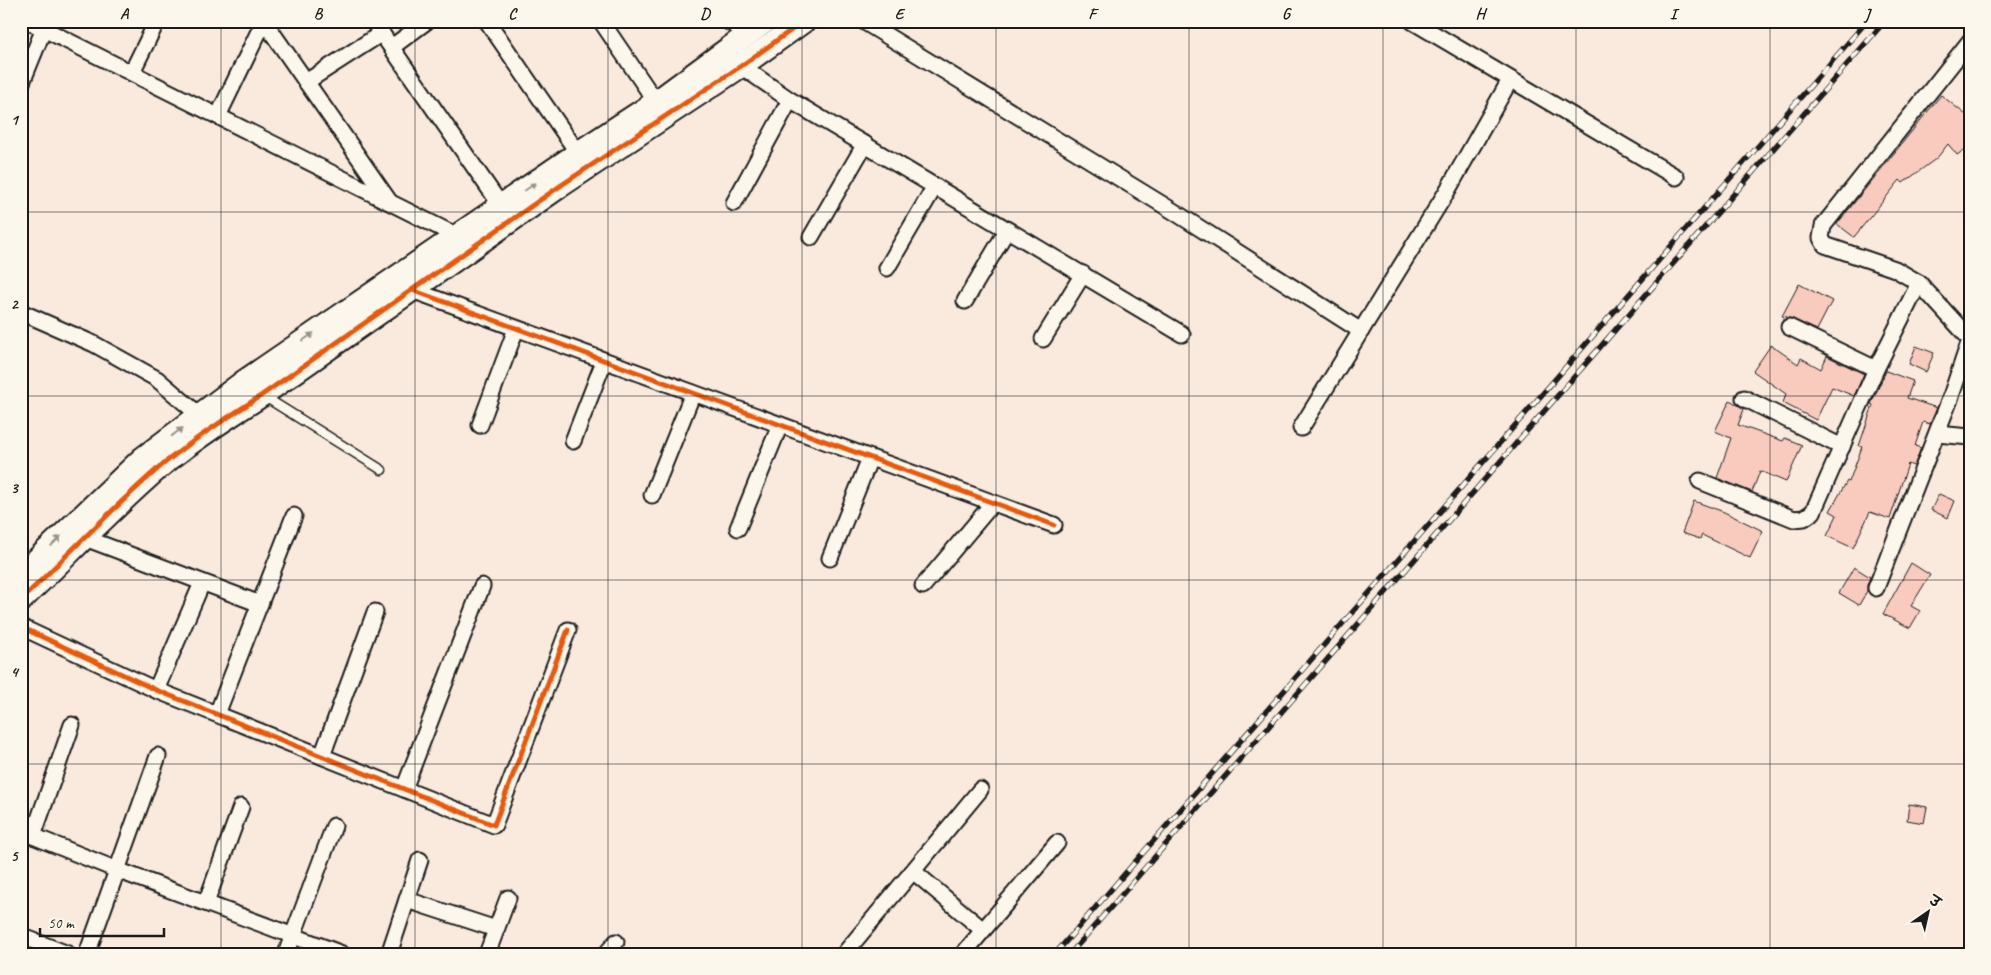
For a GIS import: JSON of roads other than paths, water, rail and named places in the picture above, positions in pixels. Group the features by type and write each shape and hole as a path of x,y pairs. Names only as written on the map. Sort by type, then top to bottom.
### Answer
{"street":[{"path":"28,21 45,24 132,72 457,236"},
{"path":"132,72 157,21"},
{"path":"218,116 264,21 390,203"},
{"path":"392,47 427,21"},
{"path":"488,21 578,153"},
{"path":"601,21 656,102"},
{"path":"727,21 757,27"},
{"path":"21,575 143,458 206,421 262,395 560,186 741,66 804,21"},
{"path":"863,21 1173,211 1361,331"},
{"path":"1412,21 1676,178"},
{"path":"21,85 45,24"},
{"path":"306,82 378,27 502,207"},
{"path":"21,600 206,421 330,322 656,102 757,27"},
{"path":"1876,588 1950,399 1970,339 1919,283 1895,269 1825,245 1821,238 1823,226 1970,41"},
{"path":"741,66 790,100 1182,334"},
{"path":"1300,428 1465,162 1510,80"},
{"path":"734,203 790,100"},
{"path":"811,237 865,144"},
{"path":"887,268 935,186"},
{"path":"965,301 1007,230"},
{"path":"1043,338 1082,274"},
{"path":"1700,481 1794,519 1804,518 1812,512 1876,369 1919,283"},
{"path":"412,290 1054,525"},
{"path":"21,312 94,344 157,379 206,421"},
{"path":"1789,327 1876,369"},
{"path":"480,425 516,328"},
{"path":"573,441 604,361"},
{"path":"652,495 693,393"},
{"path":"1744,398 1842,447"},
{"path":"738,528 780,425"},
{"path":"1936,434 1970,437"},
{"path":"830,558 870,458"},
{"path":"923,586 993,503"},
{"path":"218,714 294,516"},
{"path":"85,538 260,604"},
{"path":"156,690 202,583"},
{"path":"404,789 482,586"},
{"path":"322,756 375,612"},
{"path":"21,627 156,690 494,824 568,630"},
{"path":"72,725 27,832 117,870 342,954"},
{"path":"87,954 158,756"},
{"path":"844,954 980,790"},
{"path":"206,903 241,807"},
{"path":"286,954 334,826"},
{"path":"963,954 1057,843"},
{"path":"389,954 420,860"},
{"path":"912,871 983,930"},
{"path":"487,954 508,898"},
{"path":"407,900 496,930"},
{"path":"21,936 68,954"}],"lane":[{"path":"262,395 382,470"}],"railway":[{"path":"1055,954 1867,21"},
{"path":"1070,954 1885,21"}]}
